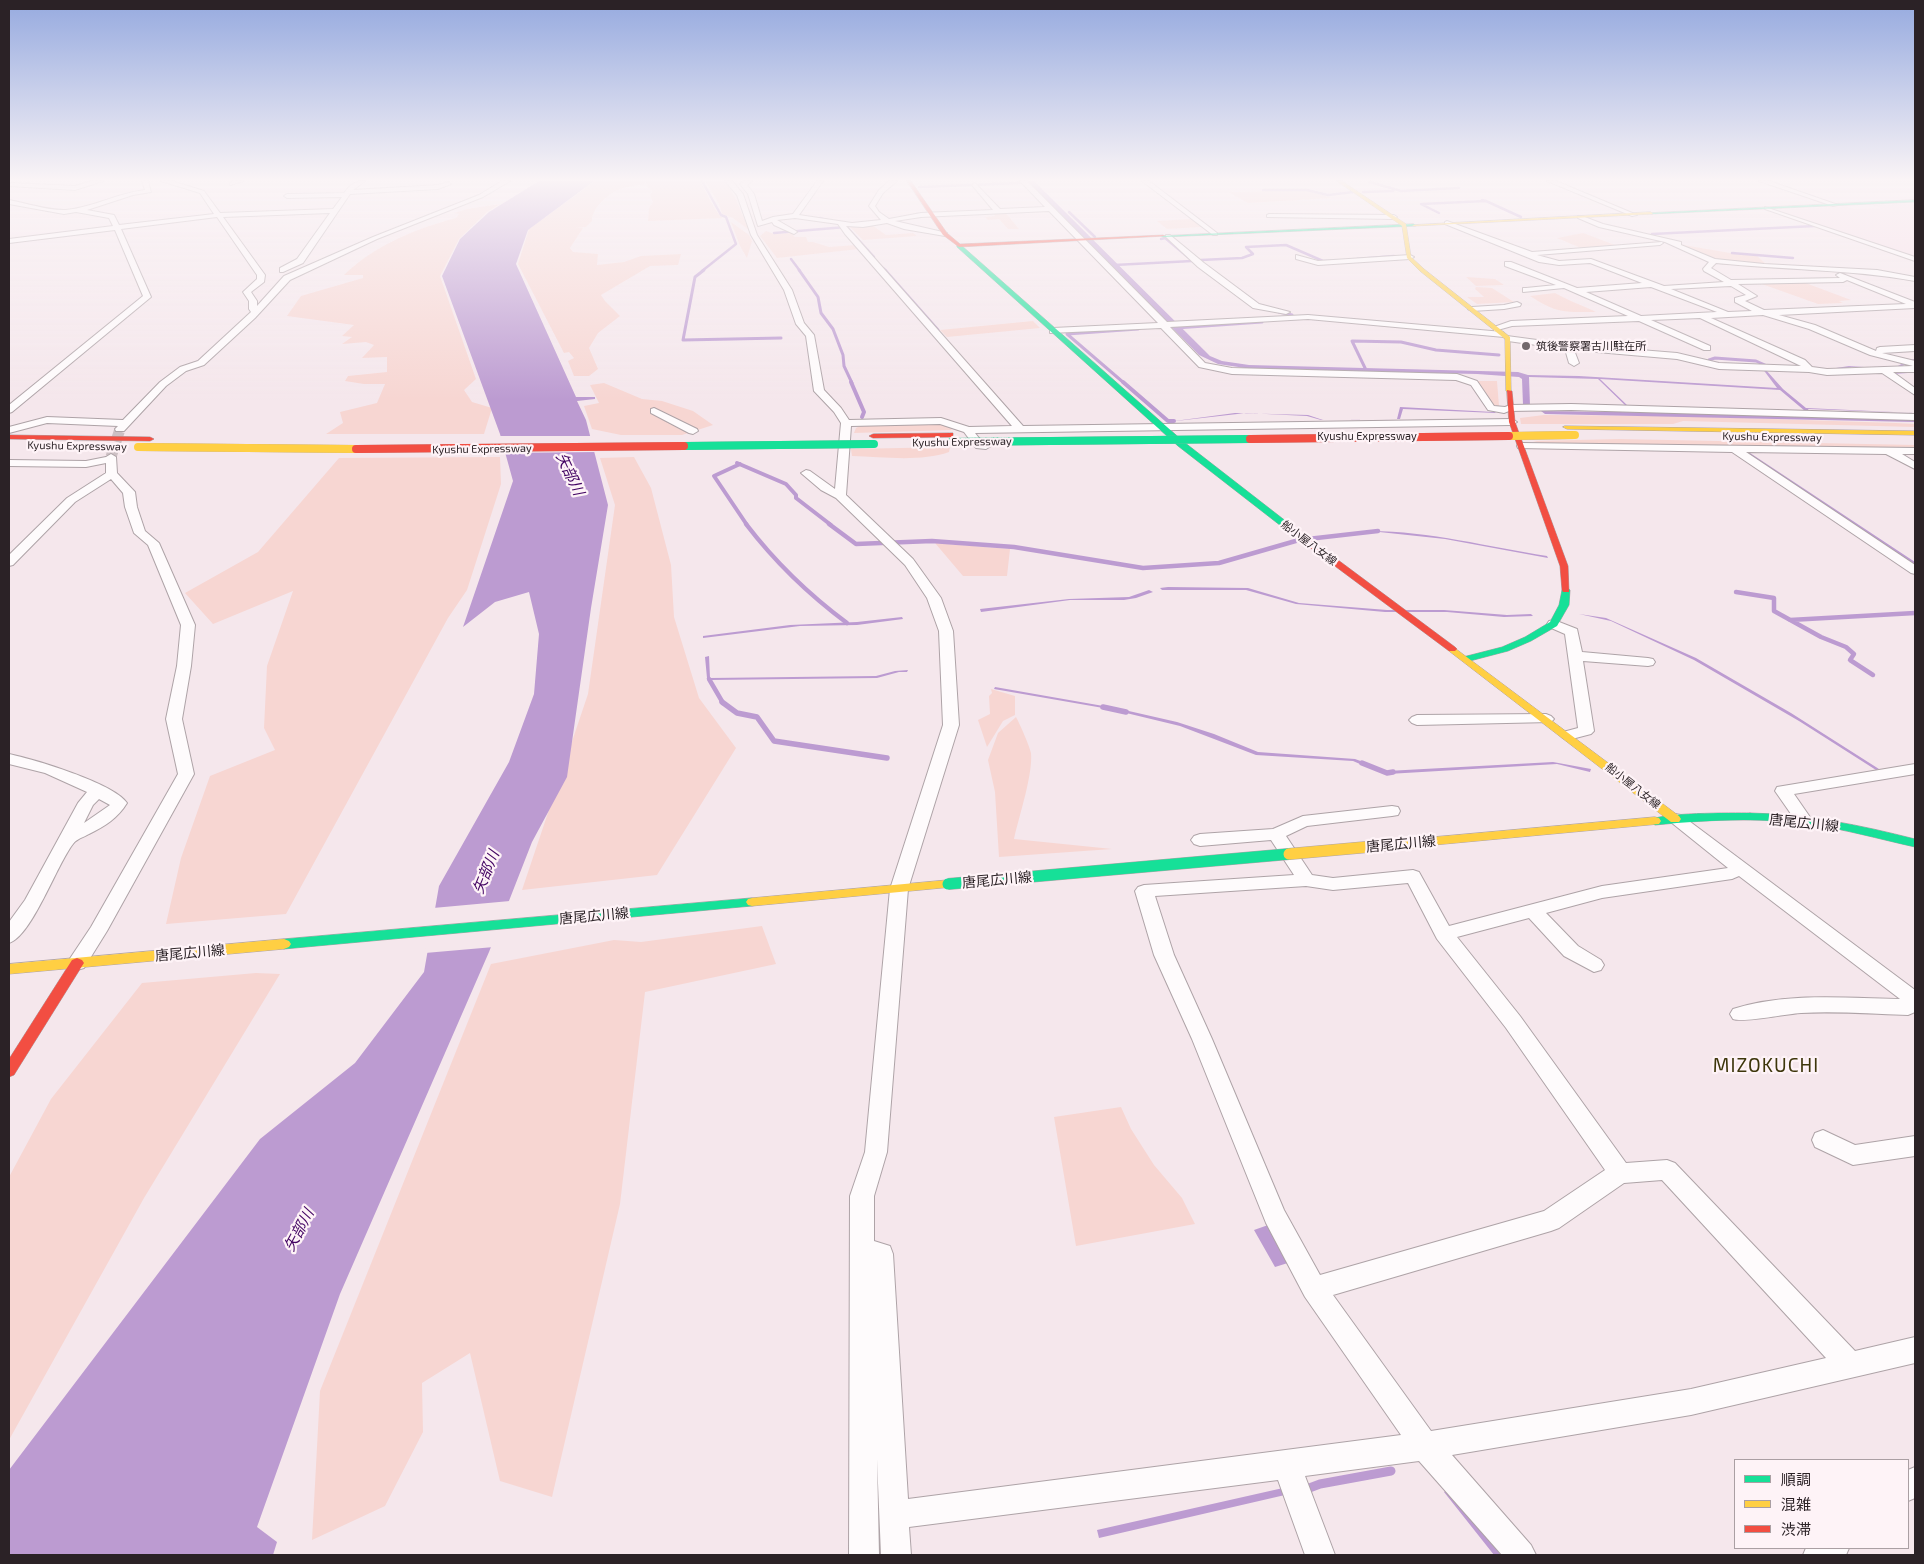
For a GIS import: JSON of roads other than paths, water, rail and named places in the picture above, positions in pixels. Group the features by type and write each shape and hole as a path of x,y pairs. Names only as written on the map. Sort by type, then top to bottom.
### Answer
{"main road":[{"name":"船小屋八女線","path":"968,254 1180,444 1295,533 1546,718 1675,819"},
{"path":"1409,254 1422,270 1503,334 1509,374 1507,409 1564,566 1567,586 1564,605 1554,624 1528,639 1505,649 1466,659"},
{"name":"Kyushu Expressway","path":"1571,431 1915,440"},
{"name":"Kyushu Expressway","path":"9,444 401,450 951,438 1571,431 1915,432"},
{"name":"Kyushu Expressway","path":"9,437 405,441 873,440"},
{"name":"唐尾広川線","path":"9,969 1675,819 1736,817 1804,820 1867,831 1915,843"},
{"path":"9,1071 78,963"}],"street":[{"path":"9,410 147,297 128,254"},
{"path":"245,254 262,278 247,292 253,301 253,309 256,312"},
{"path":"280,272 300,261 305,254"},
{"path":"9,430 47,420 124,426 163,384 183,369 201,363 256,312 287,278 339,254"},
{"path":"766,254 788,290 800,324 810,335 819,391 838,410 846,423 840,496"},
{"path":"866,254 1020,429"},
{"path":"1101,254 1202,365 1211,368 1232,371 1457,377 1474,383 1491,408 1572,407 1915,417"},
{"path":"1188,254 1256,306 1313,314 1503,334 1569,347 1670,356 1719,366 1809,369 1827,372 1915,369"},
{"path":"1530,254 1542,260 1559,263 1591,261 1731,314"},
{"path":"1698,254 1714,261 1877,272 1915,279"},
{"path":"1900,254 1915,259"},
{"path":"1298,257 1318,262 1410,257"},
{"path":"1714,261 1707,269 1753,296 1738,300 1765,313 1812,327 1867,351 1915,364"},
{"path":"1508,264 1550,280 1568,282 1576,290 1707,348 1682,351 1670,356"},
{"path":"1830,269 1915,306"},
{"path":"267,300 264,294 274,280"},
{"path":"1576,290 1853,280"},
{"path":"1526,290 1568,282"},
{"path":"1472,309 1504,307 1517,304"},
{"path":"1503,334 1511,324 1915,306"},
{"path":"1053,331 1313,314"},
{"path":"1700,316 1802,362 1809,369"},
{"path":"1867,351 1914,345"},
{"path":"1569,347 1574,364"},
{"path":"1885,371 1915,392"},
{"path":"654,411 693,431"},
{"path":"1709,417 1915,423"},
{"path":"846,423 941,421 968,430 1512,422"},
{"path":"968,430 980,446 1521,444 1915,451"},
{"path":"1733,448 1915,570"},
{"path":"1887,450 1915,466"},
{"path":"9,463 112,463"},
{"path":"9,562 71,500 112,463"},
{"path":"78,963 186,774 174,719 184,666 188,625 153,543 140,532 128,492 112,463"},
{"path":"806,473 824,488 840,496 910,562 934,598 946,631 951,725 899,889 876,1152 862,1196 864,1555"},
{"path":"1554,624 1572,632 1586,731 1568,736"},
{"path":"1575,656 1648,662"},
{"path":"1417,720 1546,718"},
{"path":"9,758 22,760 45,768 119,803 117,808 92,826 68,838"},
{"path":"1804,820 1783,791 1915,769"},
{"path":"9,936 32,902 86,803 97,791"},
{"path":"1200,840 1276,834 1303,821 1392,811"},
{"path":"1675,819 1912,1003"},
{"path":"1276,834 1306,880"},
{"path":"1444,934 1602,892 1732,873"},
{"path":"1521,1555 1425,1446 1314,1289 1274,1215 1202,1039 1164,955 1144,891 1306,880 1333,884 1413,876 1444,934 1514,1022 1620,1172"},
{"path":"1532,910 1571,952 1594,965"},
{"path":"1740,1014 1763,1008 1792,1005 1912,1003"},
{"path":"1823,1140 1853,1155 1915,1146"},
{"path":"1314,1289 1551,1220 1620,1172 1667,1170 1850,1364"},
{"path":"862,1248 881,1254 896,1555"},
{"path":"893,1515 1425,1446 1691,1402 1915,1350"},
{"path":"1287,1465 1320,1555"},
{"path":"1818,1555 1832,1549"}],"water":[{"name":"矢部川","path":"453,254 520,254 516,264 576,397 595,397 595,399 577,401 586,420 608,505 567,777 532,842 489,952 340,1294 257,1527 277,1542 273,1555 9,1555 9,1470 260,1139 355,1063 424,972 439,886 509,762 534,694 539,634 529,592 495,602 463,627 513,481 500,434 442,276"},
{"path":"1099,254 1107,254 1210,356 1222,361 1249,365 1518,372 1528,375 1579,376 1777,388 1762,368 1836,368 1849,366 1880,368 1896,367 1915,359 1915,361 1897,368 1881,369 1852,367 1837,370 1766,370 1783,389 1806,408 1915,413 1808,409 1809,411 1805,411 1780,390 1600,379 1628,406 1626,406 1598,379 1529,377 1530,406 1523,405 1522,379 1519,377 1477,374 1252,369 1218,364 1199,355"},
{"path":"1400,407 1493,412 1493,410 1496,413 1403,409 1400,419 1353,420 1397,419"},
{"path":"1541,411 1773,414 1915,419 1915,422 1545,414"},
{"path":"1235,413 1244,413 1167,422"},
{"path":"1260,414 1308,415 1323,420 1307,416"},
{"path":"1747,451 1915,562 1915,565 1745,452"},
{"path":"1370,531 1437,537 1547,556 1548,558 1445,539"},
{"path":"1160,588 1248,588 1299,603 1387,610 1444,610 1507,615 1531,614 1533,616 1504,617 1447,612 1385,612 1296,604 1246,590 1162,590"},
{"path":"1149,590 1153,592 1124,600 1070,600 981,612 980,609 1069,599 1129,597"},
{"path":"1579,614 1606,618 1696,658 1791,713 1879,769 1876,770 1799,721 1694,660 1611,621"},
{"path":"902,617 903,619 857,625 800,626 703,638 703,636 790,625 857,622"},
{"path":"709,656 710,678 876,676 908,670 907,672 899,672 877,678 710,680 707,678 705,657"},
{"path":"995,687 1109,707 1109,709 994,689"},
{"path":"1120,709 1177,722 1214,734 1258,752 1355,759 1369,764 1367,767 1353,761 1256,755 1180,726 1118,711"},
{"path":"1553,762 1591,769 1590,772 1557,764 1388,774 1387,771"},
{"path":"1271,1224 1291,1262 1275,1267 1254,1230"},
{"path":"1283,1488 1285,1495 1099,1538 1097,1530"},
{"path":"1448,1489 1501,1555 1494,1555 1444,1492"}],"waterway":[{"path":"702,271 723,254"},
{"path":"871,254 874,257"},
{"path":"1184,254 1189,258"},
{"path":"1201,260 1242,258 1253,254"},
{"path":"1307,254 1323,261 1330,261"},
{"path":"1744,254 1793,258"},
{"path":"1357,259 1394,256"},
{"path":"791,259 800,271"},
{"path":"1114,265 1192,261"},
{"path":"704,270 695,277 683,340 781,338"},
{"path":"799,270 818,297 821,313 833,329 843,355 844,366 852,383"},
{"path":"885,270 938,330"},
{"path":"1279,312 1292,315"},
{"path":"1176,328 1262,322"},
{"path":"1124,383 1067,334 1138,329"},
{"path":"1366,370 1352,341 1401,342 1436,350 1499,355"},
{"path":"1709,360 1715,358 1756,361 1765,365"},
{"path":"1887,373 1915,371"},
{"path":"851,382 864,412 862,417"},
{"path":"1123,382 1168,421 1174,421"},
{"path":"740,464 786,484 796,495 796,498 831,525"},
{"path":"740,464 714,476 747,525"},
{"path":"746,524 793,577 847,623"},
{"path":"829,524 856,544 932,541 1014,547 1143,568 1219,563 1299,540 1378,531"},
{"path":"1736,592 1774,598 1774,611 1790,620"},
{"path":"1790,620 1915,613"},
{"path":"1790,620 1821,637 1846,647 1854,654 1850,660 1873,675"},
{"path":"709,679 723,703"},
{"path":"723,703 737,713 757,717 774,741 887,758"},
{"path":"1103,707 1126,712"},
{"path":"1362,763 1387,773 1393,772"},
{"path":"1304,1490 1320,1484 1391,1471"}],"tunnel":[{"path":"111,457 120,429"}],"place":[{"name":"筑後警察署古川駐在所","path":"1526,346"}],"district":[{"name":"MIZOKUCHI","path":"1766,1066"}]}
